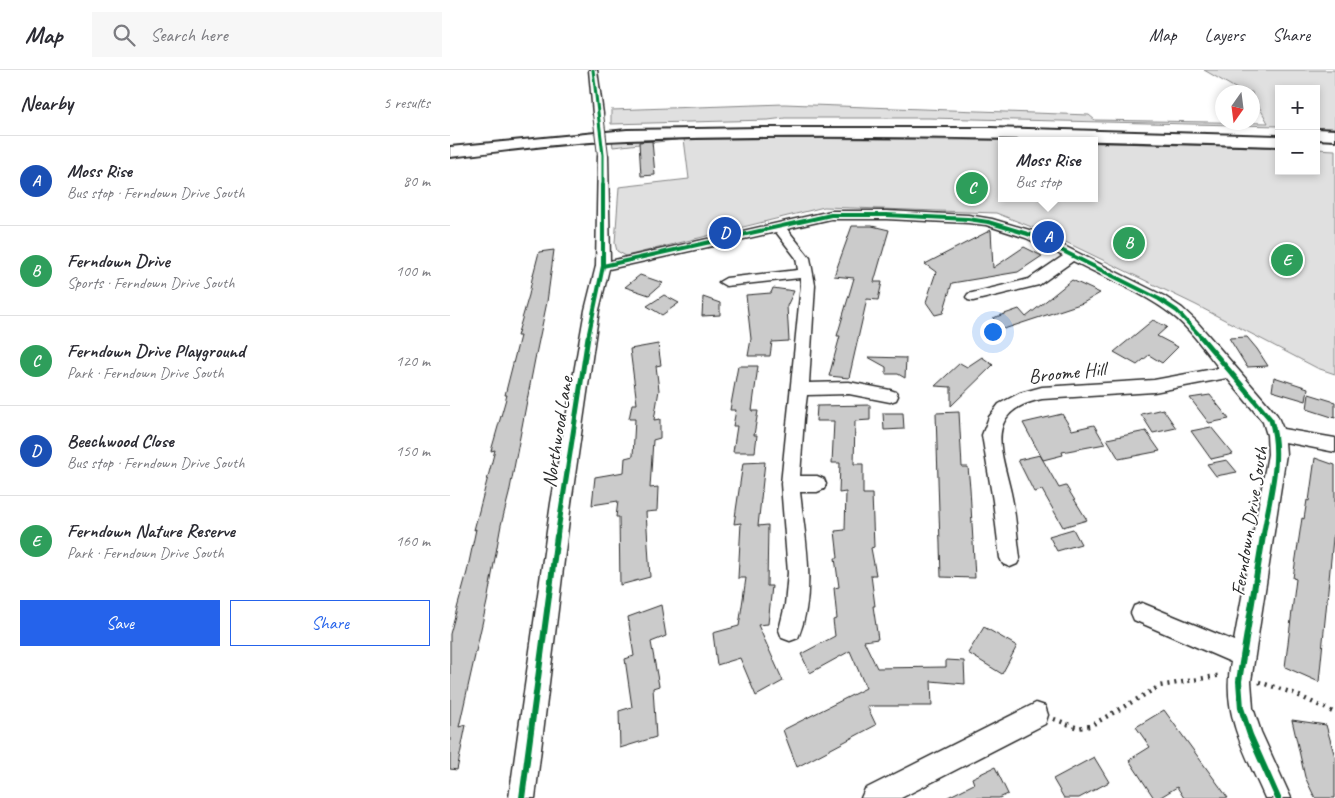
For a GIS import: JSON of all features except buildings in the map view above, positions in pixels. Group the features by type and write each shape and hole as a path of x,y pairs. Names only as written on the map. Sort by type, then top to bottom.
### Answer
{"highway":[{"path":"450,144 552,132 641,127 763,124 992,125 1275,133"},
{"path":"450,152 627,135 752,133 990,133 1275,141"},
{"path":"1320,134 1335,135"},
{"path":"1320,142 1335,143"}],"street":[{"name":"Northwood Lane","path":"522,798 561,503 592,310 603,266 603,155 593,70"},
{"name":"Ferndown Drive South","path":"603,266 831,215 968,219 988,222 1031,235 1160,299 1177,311 1191,324 1271,420 1276,435 1277,454 1239,681 1241,708 1250,734 1278,798"},
{"path":"778,226 803,258 808,285 790,484 798,573 796,605 790,630"},
{"path":"973,297 996,298 1034,282 1073,255"},
{"path":"726,282 807,273"},
{"name":"Broome Hill","path":"1010,558 1003,500 991,431 1000,414 1027,395 1154,386 1231,372"},
{"path":"800,389 849,388 890,396"},
{"path":"1276,435 1335,444"},
{"path":"790,484 817,484"},
{"path":"1142,613 1243,656"},
{"path":"883,796 1036,715"}],"path":[{"path":"1036,715 1063,721 1078,728 1090,726 1160,686 1220,675 1239,681 1262,682 1293,693 1335,713"}],"shaded area":[{"path":"1204,70 1335,70 1335,128 1320,128 1320,85 1275,85 1275,126 1260,126 1260,123 1268,123 1260,108 1260,85 1230,85"},
{"path":"784,104 1089,115 1095,120 1215,122 1215,125 928,118 785,118 611,124 611,110"},
{"path":"764,136 776,138 998,140 998,202 1098,202 1098,142 1275,147 1275,175 1320,175 1320,149 1335,150 1335,374 1317,368 1196,305 1047,233 996,213 824,207 626,256 617,251 615,243 619,187 689,179 684,139 613,147 612,140"}],"cycle path":[{"path":"522,798 561,503 592,310 603,266 603,155 593,70"},
{"path":"603,266 831,215 886,215 968,219 988,222 1031,235 1159,299 1177,311 1191,324 1271,420 1276,435 1277,454 1239,681 1241,708 1250,735 1278,798"}],"place":[{"name":"Ferndown Drive Playground","path":"972,188"},
{"name":"Beechwood Close","path":"725,233"},
{"name":"Moss Rise","path":"1048,237"},
{"name":"Ferndown Drive","path":"1129,243"},
{"name":"Ferndown Nature Reserve","path":"1287,260"}]}
